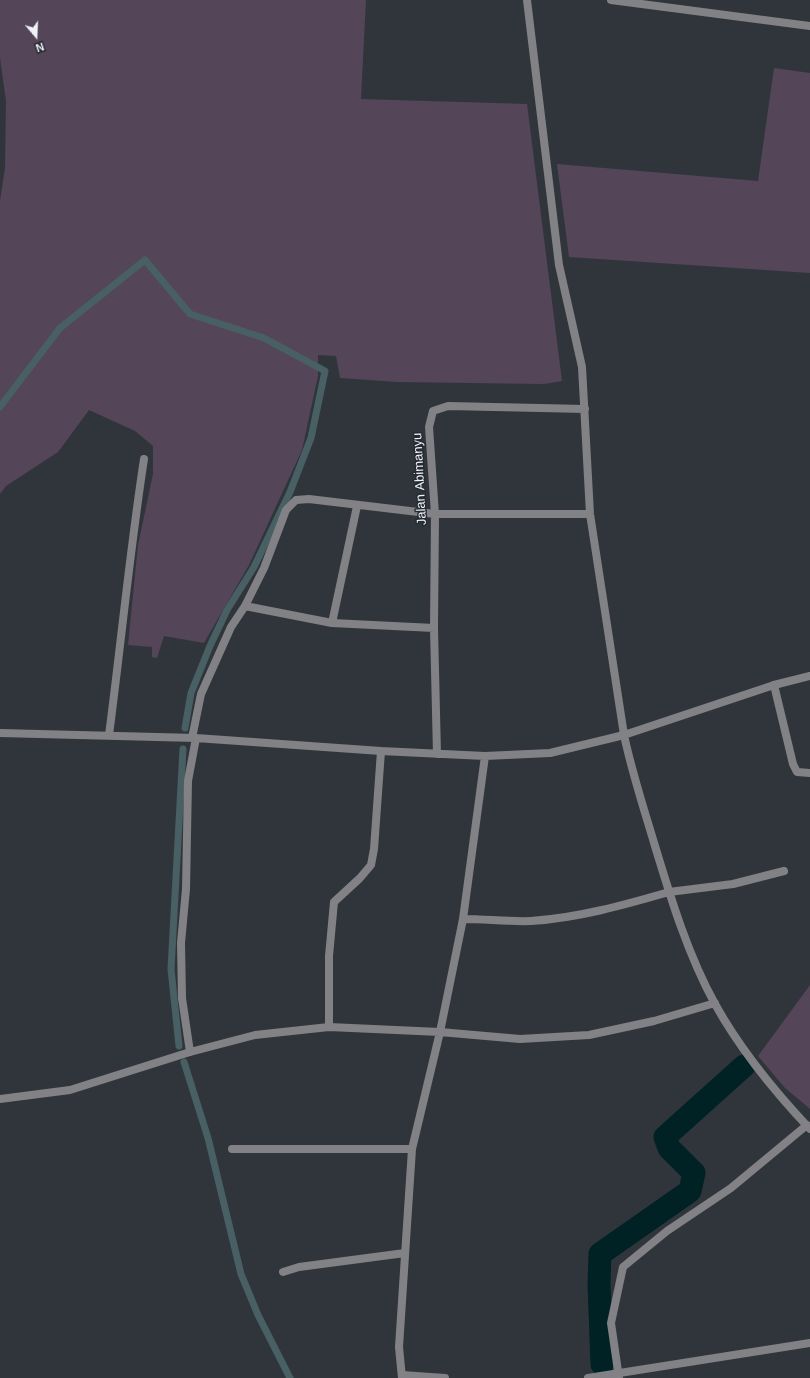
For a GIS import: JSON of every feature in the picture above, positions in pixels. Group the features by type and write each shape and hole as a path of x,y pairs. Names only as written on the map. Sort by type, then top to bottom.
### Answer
{"street":[{"path":"527,0 559,266 582,367 590,514 624,735 630,762 669,892 690,948 715,1003 747,1055 809,1125 731,1188 667,1231 623,1267 611,1323 618,1376"},
{"path":"611,0 810,26"},
{"name":"Jalan Abimanyu","path":"437,754 434,628 435,514 429,428 433,411 448,406 585,409"},
{"path":"110,735 128,589 132,540 144,459"},
{"path":"190,1052 182,998 180,943 186,889 188,781 201,694 231,627 245,606 264,568 286,510 296,500 310,499 357,506 435,514 590,514"},
{"path":"332,623 357,506"},
{"path":"245,606 332,623 434,628"},
{"path":"0,733 194,738 381,751 485,756 550,753 624,735 774,684 810,676"},
{"path":"774,684 793,764 797,772 810,773"},
{"path":"329,1027 329,956 334,902 360,878 371,865 374,850 381,751"},
{"path":"445,1378 402,1376 399,1346 412,1149 440,1032 463,919 485,756"},
{"path":"463,919 530,921 567,917 606,909 669,892 733,884 784,872"},
{"path":"0,1099 70,1090 190,1052 255,1035 329,1027 440,1032 520,1039 588,1036 654,1021 715,1003"},
{"path":"232,1149 412,1149"},
{"path":"283,1272 299,1267 405,1253"},
{"path":"588,1378 618,1376 810,1343"}],"shaded area":[{"path":"0,0 366,0 361,99 527,104 562,381 544,384 397,382 340,378 336,356 318,355 318,376 302,450 249,565 204,643 164,636 157,658 152,657 152,647 128,645 138,545 153,474 153,446 135,431 89,410 58,452 6,486 0,494 0,201 5,168 6,101 0,58"},
{"path":"774,68 810,73 810,273 569,257 557,164 758,181"},
{"path":"810,985 810,1109 785,1088 758,1056"}],"waterway":[{"path":"0,407 60,328 145,260 190,314 264,338 325,371 311,438 290,492 254,567 227,610 210,646 191,693 185,728"},
{"path":"179,1046 171,969 183,749"},
{"path":"184,1062 208,1138 241,1274 258,1315 290,1378"},
{"path":"602,1364 599,1284 600,1254 690,1191 694,1173 669,1148 665,1137 744,1066"}]}
